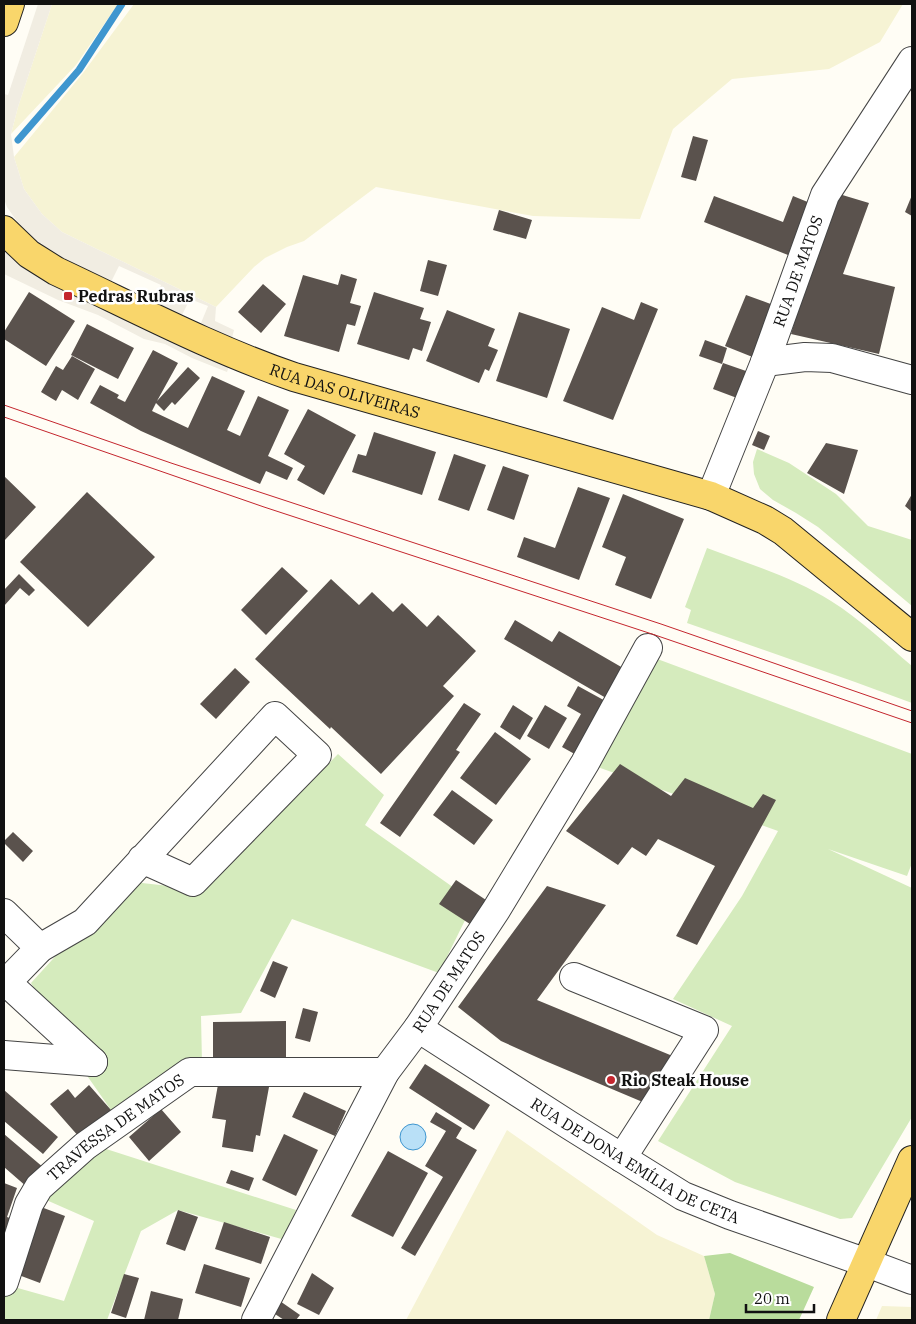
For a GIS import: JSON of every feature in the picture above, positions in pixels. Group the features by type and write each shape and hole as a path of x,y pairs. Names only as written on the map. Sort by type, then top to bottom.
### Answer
{"main road":[{"path":"4,22 10,4"},
{"name":"RUA DAS OLIVEIRAS","path":"4,230 29,254 56,272 234,355 294,377 711,496 765,520 782,531 912,637"},
{"path":"841,1320 912,1160"}],"street":[{"name":"RUA DE MATOS","path":"711,496 765,362 825,195 912,61"},
{"path":"765,362 805,357 832,358 912,380"},
{"name":"RUA DE MATOS","path":"256,1320 385,1072 418,1028 496,910 585,763 648,648"},
{"path":"4,1055 93,1062 5,981 40,948 85,922 142,859 275,716 317,755 193,882 142,859"},
{"path":"4,913 40,948"},
{"path":"574,977 704,1030 622,1158"},
{"name":"RUA DE DONA EMÍLIA DE CETA","path":"418,1028 683,1196 730,1215 912,1280"},
{"name":"TRAVESSA DE MATOS","path":"4,1282 29,1204 39,1187 85,1146 190,1072 385,1072"}],"shaded area":[{"path":"38,4 52,4 11,134 14,157 24,189 42,214 62,232 216,307 215,321 234,330 232,338 201,323 208,306 190,299 182,315 155,302 161,285 119,266 111,282 59,259 23,230 7,207 4,199 4,94 8,95"},
{"path":"52,4 118,4 76,65 11,134 18,107"},
{"path":"134,4 903,4 880,42 829,69 732,79 673,129 640,219 533,216 376,187 304,241 265,258 216,307 62,232 42,214 24,189 14,157 83,73"},
{"path":"4,252 230,363 227,372 192,358 165,344 144,339 98,315 58,300 4,274"},
{"path":"507,1130 657,1235 704,1256 715,1294 709,1320 406,1320"},
{"path":"882,1306 912,1307 912,1320 876,1320"}],"green space":[{"path":"757,449 789,463 836,494 868,526 912,540 912,606 818,527 773,500 760,489 754,474 753,462"},
{"path":"707,548 802,585 831,601 852,616 912,666 912,703 687,623 691,610 685,607"},
{"path":"652,657 912,754 912,863 907,876 828,849 912,888 912,1117 852,1218 840,1219 735,1182 658,1141 732,1026 673,999 742,896 778,831 589,764"},
{"path":"338,754 384,795 365,825 474,902 439,973 292,919 241,1013 201,1016 202,1063 111,1110 74,1057 31,983 124,881 205,890"},
{"path":"100,1147 296,1210 285,1240 178,1210 141,1231 107,1320 4,1320 4,1296 7,1285 64,1301 94,1221 44,1199"},
{"path":"730,1253 814,1287 799,1320 709,1320 715,1294 704,1256"}],"water":[{"path":"413,1124 422,1128 426,1137 422,1146 413,1150 404,1146 400,1137 404,1128"}],"building":[{"path":"693,136 708,140 696,181 681,177"},
{"path":"839,194 869,203 843,274 895,287 879,354 791,334 811,266"},
{"path":"912,195 912,216 905,212"},
{"path":"714,196 783,222 793,196 815,205 801,242 794,239 788,255 704,222"},
{"path":"499,210 532,220 526,239 493,230"},
{"path":"428,260 447,265 438,296 420,291"},
{"path":"341,274 357,279 350,303 361,306 355,326 347,324 339,352 284,336 303,275 338,285"},
{"path":"263,284 286,304 261,333 238,312"},
{"path":"29,292 75,321 46,366 4,339 4,332"},
{"path":"374,292 424,308 420,319 431,322 422,351 413,348 409,360 357,344"},
{"path":"746,295 776,306 755,358 725,346"},
{"path":"641,302 658,309 613,420 563,401 602,307 634,320"},
{"path":"447,310 495,329 488,346 498,350 489,371 485,369 479,383 426,361"},
{"path":"519,312 570,329 547,398 496,381"},
{"path":"87,324 134,348 118,379 71,355"},
{"path":"705,340 727,348 722,364 699,356"},
{"path":"153,350 178,363 157,401 188,367 200,378 175,405 172,402 164,411 156,403 152,411 188,428 212,376 245,391 227,430 240,436 258,396 289,410 268,456 293,468 287,480 266,471 260,484 141,431 90,403 100,385 119,395 117,398 125,402"},
{"path":"72,356 95,369 78,400 62,390 56,401 41,392 56,366 63,370"},
{"path":"723,363 746,371 737,398 713,389"},
{"path":"308,409 356,435 324,495 297,480 305,466 284,454"},
{"path":"758,431 770,436 764,450 752,445"},
{"path":"374,432 436,452 422,495 352,472 358,454 366,456"},
{"path":"826,443 858,450 844,494 807,473"},
{"path":"454,454 486,465 469,511 438,500"},
{"path":"503,466 529,475 514,520 487,510"},
{"path":"4,476 36,507 4,541"},
{"path":"578,487 610,498 579,580 517,557 524,537 555,548"},
{"path":"87,492 155,557 88,627 20,562"},
{"path":"623,494 684,519 651,599 615,585 626,557 602,547"},
{"path":"912,494 912,512 905,506"},
{"path":"282,567 308,591 266,635 241,610"},
{"path":"19,574 35,590 29,596 20,588 4,606 4,590"},
{"path":"331,579 359,605 372,592 393,612 402,603 427,627 438,615 476,651 443,686 454,696 381,774 255,659"},
{"path":"515,620 552,642 559,631 623,668 606,698 504,639"},
{"path":"235,668 250,682 216,719 200,704"},
{"path":"578,686 609,703 580,757 562,747 581,714 567,706"},
{"path":"464,703 481,714 456,750 460,752 400,837 380,823"},
{"path":"513,705 533,718 520,740 500,727"},
{"path":"545,705 567,718 549,749 527,736"},
{"path":"495,732 531,759 496,805 460,778"},
{"path":"620,764 671,796 685,778 753,808 763,794 776,800 697,945 676,936 715,866 658,839 646,856 632,847 618,865 566,831"},
{"path":"452,790 493,820 474,845 433,815"},
{"path":"13,832 33,851 23,862 4,843"},
{"path":"456,880 489,902 473,926 439,904"},
{"path":"547,886 606,905 537,1000 675,1057 645,1103 501,1041 458,1007"},
{"path":"273,961 288,967 275,998 260,991"},
{"path":"303,1008 318,1012 310,1042 295,1038"},
{"path":"286,1021 286,1061 213,1061 213,1022"},
{"path":"425,1064 490,1105 474,1130 409,1088"},
{"path":"219,1079 269,1087 260,1136 256,1135 253,1152 222,1147 226,1120 212,1118"},
{"path":"89,1085 111,1110 80,1138 50,1104 68,1089 75,1098"},
{"path":"4,1090 58,1137 43,1154 4,1121"},
{"path":"304,1092 346,1111 335,1136 292,1117"},
{"path":"161,1109 181,1132 149,1161 129,1137"},
{"path":"436,1112 462,1128 456,1138 477,1150 415,1256 401,1248 443,1177 425,1166 446,1131 430,1122"},
{"path":"4,1134 44,1168 27,1187 4,1167"},
{"path":"284,1134 318,1150 296,1196 262,1180"},
{"path":"388,1151 428,1173 393,1237 351,1216"},
{"path":"231,1170 254,1178 249,1191 226,1183"},
{"path":"4,1183 17,1188 7,1217 15,1220 4,1248"},
{"path":"33,1204 65,1216 40,1283 8,1271"},
{"path":"178,1210 198,1217 185,1251 166,1244"},
{"path":"224,1222 270,1237 261,1264 215,1249"},
{"path":"204,1264 250,1278 241,1307 195,1293"},
{"path":"312,1273 334,1288 319,1315 297,1304"},
{"path":"124,1274 139,1278 126,1318 111,1313"},
{"path":"151,1291 183,1299 178,1320 144,1320"},
{"path":"277,1299 300,1315 296,1320 284,1320 269,1310"}],"waterway":[{"path":"18,140 79,70 122,4"}],"tram line":[{"path":"4,405 171,463 661,624 912,711"},
{"path":"4,417 264,507 655,635 912,723"}],"place":[{"name":"Pedras Rubras","path":"68,296"},
{"name":"Rio Steak House","path":"611,1080"}]}
